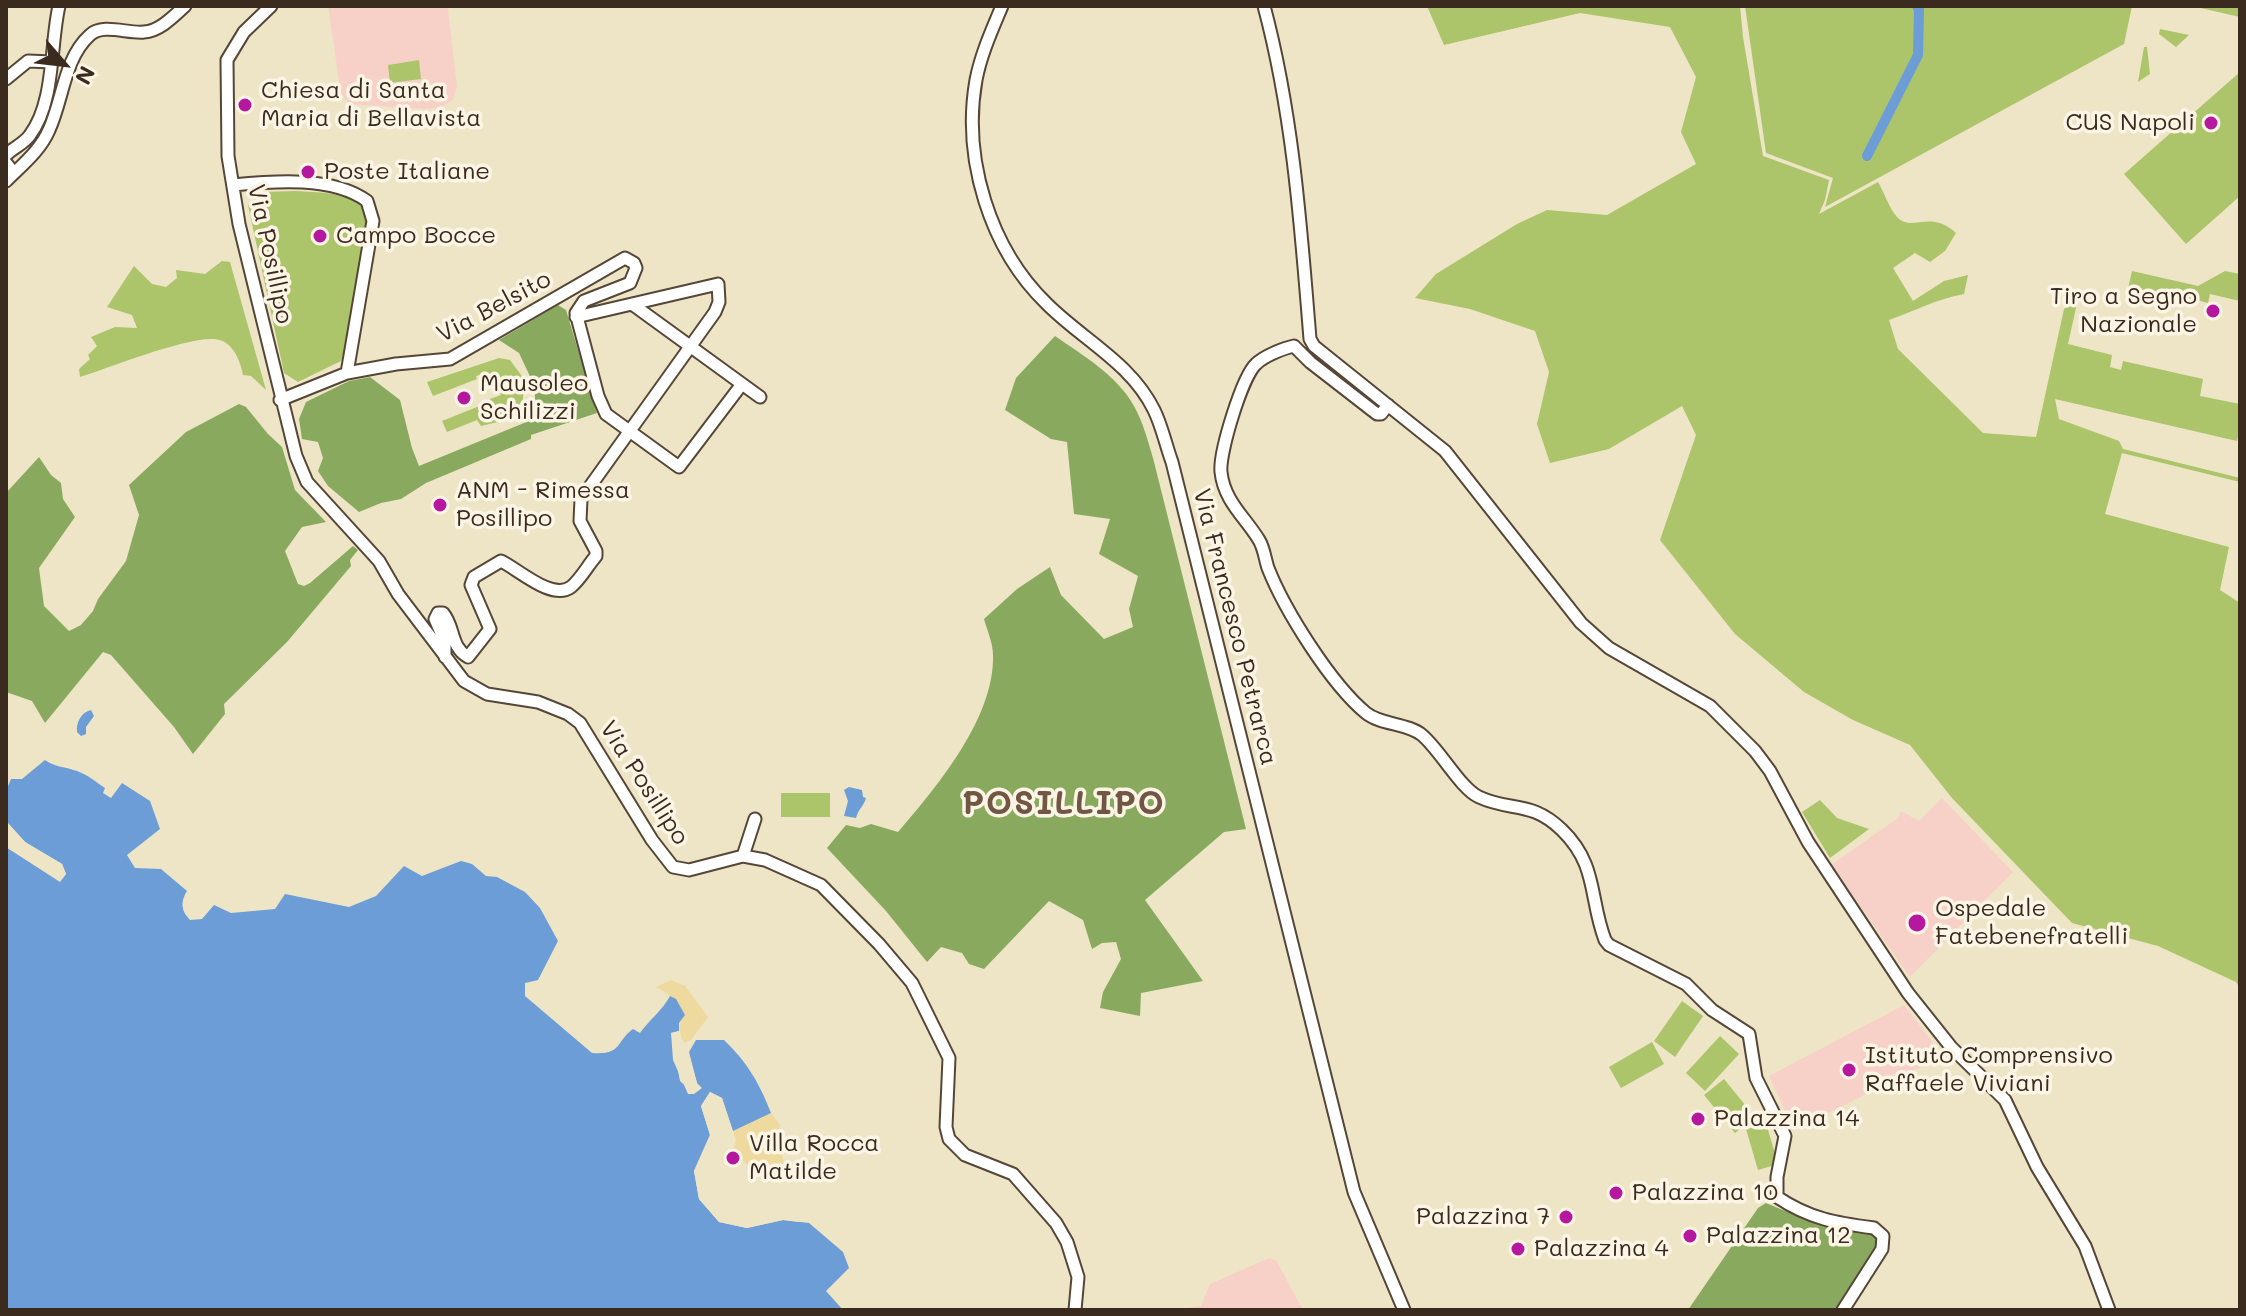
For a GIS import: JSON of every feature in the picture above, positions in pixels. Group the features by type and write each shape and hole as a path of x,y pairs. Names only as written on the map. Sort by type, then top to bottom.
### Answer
{"street":[{"path":"6,155 30,137 42,111 59,6"},
{"path":"6,163 10,177 39,149 54,117 71,62 90,35 98,30 153,30 185,6"},
{"name":"Via Posillipo","path":"271,6 244,32 227,60 228,156 239,224 280,400 307,482 379,561 398,594 464,681 476,689 502,698 538,702 574,718 673,867 689,870 743,856"},
{"name":"Via Francesco Petrarca","path":"1002,6 982,56 974,104 979,177 991,219 1010,259 1045,303 1120,365 1138,384 1155,411 1172,462 1354,1192 1404,1310"},
{"path":"1264,6 1282,96 1300,221 1310,339 1322,354 1445,451 1581,623 1609,648 1710,706 1755,751 1770,771 1821,863 1908,993 1951,1047 2000,1093 2011,1108 2037,1167 2085,1246 2109,1310"},
{"path":"6,79 28,61 52,62"},
{"path":"233,185 261,182 335,185 367,201 373,221 347,373"},
{"name":"Via Belsito","path":"280,400 347,373 396,364 444,361 562,296 619,260 625,258 634,263 636,273 630,283 584,301 578,307 576,317"},
{"path":"445,657 445,642 436,615 441,612 446,615 456,646 464,656 471,656 490,627 471,582 498,562 504,562 531,580 558,591 575,583 596,553 580,521 581,499 629,432 691,347 718,308 718,284 576,317 602,406 610,418 629,432 679,467 742,384"},
{"path":"632,304 760,397"},
{"path":"1388,405 1381,414 1377,414 1294,346 1256,363 1241,391 1227,434 1220,470 1228,498 1260,540 1274,581 1311,647 1351,698 1369,715 1420,733 1444,757 1467,788 1479,797 1531,809 1552,822 1573,842 1587,864 1593,881 1594,905 1609,945 1686,984 1712,1010 1749,1034 1756,1078 1785,1136 1777,1177 1777,1197 1799,1211 1874,1228 1883,1236 1882,1249 1843,1310"},
{"path":"755,819 743,856 753,856 821,885 912,983 949,1058 946,1127 949,1139 965,1155 1013,1174 1056,1223 1067,1242 1078,1277 1075,1310"}],"shaded area":[{"path":"328,6 449,6 457,87 453,100 439,108 423,109 350,104 341,94"},
{"name":"Ospedale Fatebenefratelli","path":"1942,798 2013,872 1910,977 1831,865 1898,818 1901,811 1919,821"},
{"name":"Istituto Comprensivo Raffaele Viviani","path":"1904,1005 1943,1056 1794,1130 1769,1076"},
{"path":"1269,1258 1276,1260 1303,1310 1168,1310 1201,1306 1210,1284"}],"green space":[{"path":"1427,6 1740,6 1763,156 1829,180 1819,214 1878,182 1894,213 1903,221 1938,223 1956,233 1945,251 1930,262 1915,253 1893,268 1913,301 1944,281 1968,275 1964,294 1889,320 1898,349 1983,433 2036,437 2064,309 2078,299 2068,344 2112,355 2110,367 2121,370 2123,361 2203,379 2200,396 2240,404 2237,441 2055,399 2059,419 2119,441 2123,449 2240,478 2240,482 2122,453 2105,514 2229,547 2220,590 2240,603 2240,988 2236,982 2158,946 2072,923 1952,798 1910,745 1853,720 1804,692 1735,634 1660,540 1696,435 1682,406 1609,449 1550,463 1537,424 1549,372 1535,331 1470,309 1415,298 1436,274 1517,224 1547,210 1607,215 1696,164 1681,132 1696,77 1670,27 1580,13 1444,45"},
{"path":"1745,6 2132,6 2124,44 1825,207 1833,178 1766,153"},
{"path":"2192,6 2240,6 2240,17"},
{"path":"2160,29 2189,35 2176,47 2159,34"},
{"path":"2144,47 2147,47 2150,74 2138,82"},
{"path":"419,60 421,79 390,83 388,65"},
{"name":"CUS Napoli","path":"2240,72 2240,196 2186,244 2124,174"},
{"path":"261,192 339,195 354,200 364,211 368,230 350,334 341,361 298,382 284,373 248,205"},
{"path":"222,261 230,262 266,390 251,376 243,375 237,357 226,343 214,339 167,348 80,377 79,369 90,359 88,355 97,346 91,337 115,327 137,328 132,315 107,307 134,266 152,284 166,287 177,278 176,270 205,274"},
{"path":"2132,271 2198,286 2225,271 2240,274 2240,301 2210,294 2208,303 2172,294 2169,303 2127,293"},
{"path":"558,305 566,310 597,413 531,435 531,439 426,483 401,499 359,512 328,486 318,471 323,458 318,442 302,439 299,419 306,402 349,381 370,377 400,400 419,466 524,423 535,404 535,387 519,353 499,340"},
{"path":"1055,336 1098,366 1118,385 1134,406 1143,425 1246,829 1224,832 1145,900 1203,981 1141,993 1140,1016 1100,1008 1103,992 1121,959 1116,942 1102,943 1092,949 1083,920 1049,901 984,969 969,964 962,953 941,947 927,962 886,911 827,848 846,825 860,828 871,824 898,832 946,773 974,726 991,679 993,650 984,619 1017,589 1050,567 1061,595 1104,639 1133,627 1129,609 1138,576 1099,554 1110,519 1074,514 1067,442 1051,439 1005,410 1016,378"},
{"path":"499,358 510,360 524,379 523,399 510,419 481,426 477,420 447,432 442,421 482,405 484,409 493,406 490,399 501,395 494,376 476,376 477,379 433,396 427,382"},
{"path":"239,404 246,407 282,447 295,490 326,522 302,527 285,551 298,584 304,586 310,583 353,546 358,550 350,560 351,566 287,642 224,704 225,714 193,754 174,727 111,655 103,652 45,723 32,701 6,692 6,493 39,457 51,475 61,483 63,499 75,517 39,568 44,606 69,631 81,625 93,611 98,599 126,561 139,515 129,485 186,432"},
{"path":"781,793 830,793 830,817 781,817"},
{"path":"1820,800 1837,818 1869,829 1830,858 1802,812"},
{"path":"1682,1001 1703,1016 1675,1057 1654,1041"},
{"path":"1720,1036 1739,1054 1705,1091 1686,1073"},
{"path":"1652,1042 1664,1064 1621,1088 1609,1067"},
{"path":"1724,1079 1755,1117 1735,1133 1704,1095"},
{"path":"1766,1123 1778,1164 1758,1170 1746,1129"},
{"path":"1766,1203 1878,1238 1879,1247 1858,1275 1846,1302 1839,1310 1688,1310 1758,1208"}],"sand":[{"path":"671,980 685,986 708,1017 691,1040 684,1043 680,1029 685,1015 673,998 656,987"},
{"path":"771,1113 780,1125 778,1133 784,1164 761,1169 756,1164 751,1169 733,1151 736,1140 733,1131"}],"water":[{"path":"91,710 94,716 86,727 86,734 81,736 77,732 78,722 84,713"},
{"path":"45,760 88,777 105,788 103,793 111,798 122,783 150,801 160,829 127,855 135,868 161,869 187,891 182,906 190,920 202,919 214,905 231,913 275,909 285,894 349,907 376,896 404,866 422,876 461,861 472,864 486,876 497,877 525,892 540,908 558,941 538,980 525,983 525,996 592,1053 614,1050 633,1029 640,1033 670,996 676,999 685,1015 679,1023 679,1031 671,1033 680,1081 694,1094 697,1083 689,1052 696,1040 724,1040 746,1065 771,1113 733,1131 722,1098 710,1092 701,1106 710,1135 694,1171 699,1199 719,1222 747,1228 783,1220 809,1223 843,1252 849,1268 826,1291 843,1310 6,1310 6,847 60,881 66,874 62,864 25,842 6,821 6,791 11,779 22,779"},
{"path":"849,787 862,790 866,798 856,818 844,816 848,801 844,790"}],"pier":[{"path":"6,821 25,842 62,864 66,874 60,882 6,847 6,843 59,876 61,874 59,867 23,845 6,827"},
{"path":"679,1031 681,1035 674,1036 674,1043 684,1079 690,1090 696,1087 685,1053 687,1048 697,1083 702,1088 694,1094 688,1094 673,1060 671,1033"},
{"path":"710,1092 722,1098 734,1135 729,1132 718,1100 712,1096 705,1106 714,1136 698,1172 703,1197 721,1219 747,1224 783,1216 800,1218 799,1222 783,1220 747,1228 719,1222 699,1199 694,1171 710,1135 701,1106"}],"waterway":[{"path":"1867,156 1918,55 1917,6"}],"place":[{"name":"Chiesa di Santa Maria di Bellavista","path":"245,105"},
{"name":"CUS Napoli","path":"2211,123"},
{"name":"Poste Italiane","path":"308,172"},
{"name":"Campo Bocce","path":"320,236"},
{"name":"Tiro a Segno Nazionale","path":"2213,311"},
{"name":"Mausoleo Schilizzi","path":"464,398"},
{"name":"ANM - Rimessa Posillipo","path":"440,505"},
{"name":"Ospedale Fatebenefratelli","path":"1917,923"},
{"name":"Istituto Comprensivo Raffaele Viviani","path":"1849,1070"},
{"name":"Palazzina 14","path":"1698,1119"},
{"name":"Villa Rocca Matilde","path":"733,1158"},
{"name":"Palazzina 10","path":"1616,1193"},
{"name":"Palazzina 7","path":"1566,1217"},
{"name":"Palazzina 12","path":"1690,1236"},
{"name":"Palazzina 4","path":"1518,1249"}],"district":[{"name":"POSILLIPO","path":"1064,804"}]}
